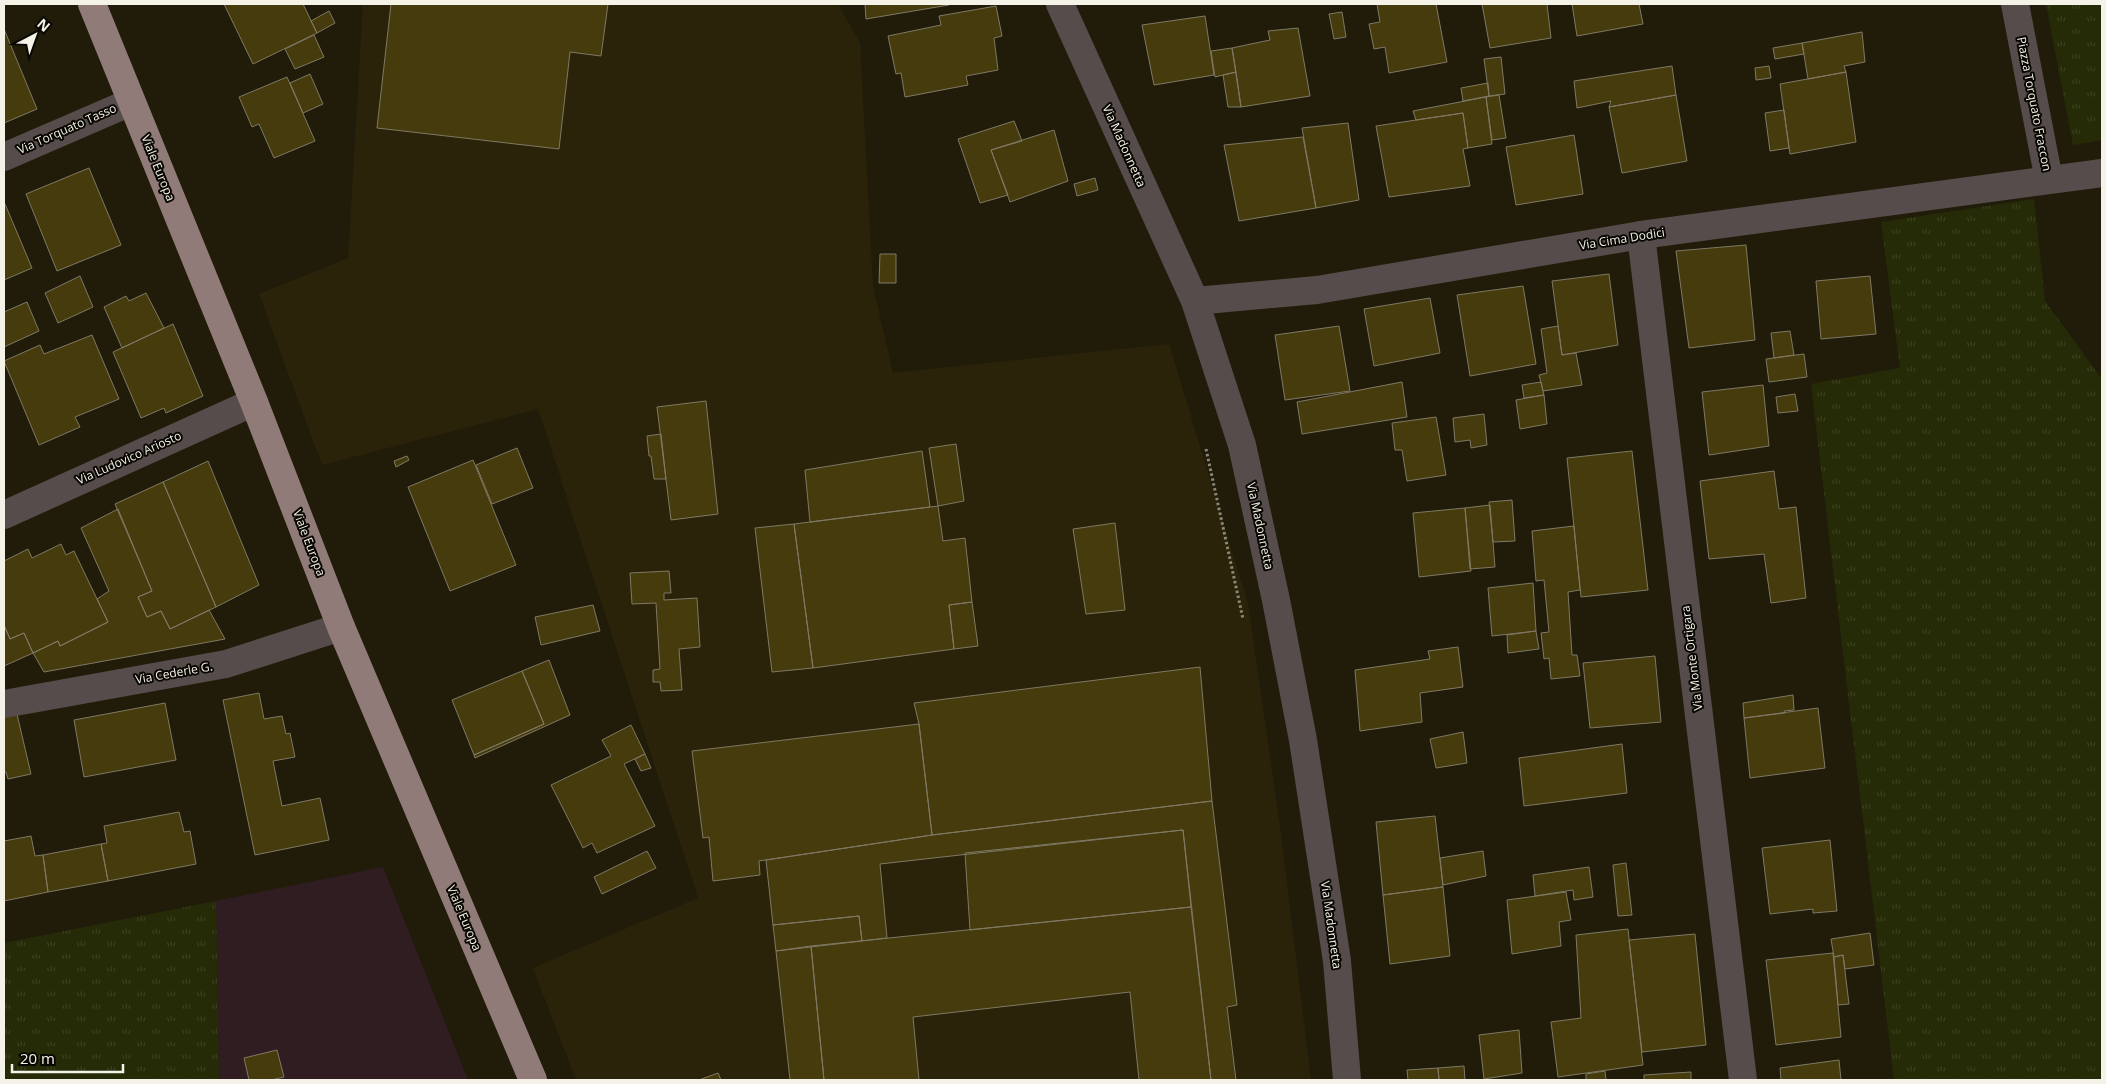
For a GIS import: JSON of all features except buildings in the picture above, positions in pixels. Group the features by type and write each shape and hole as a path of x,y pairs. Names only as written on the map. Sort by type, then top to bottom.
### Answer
{"main road":[{"name":"Viale Europa","path":"92,4 254,402 341,627 533,1080"}],"street":[{"name":"Via Madonnetta","path":"1064,4 1195,301 1242,445 1276,600 1303,740 1337,961 1347,1080"},
{"name":"Piazza Torquato Fraccon","path":"2015,4 2049,180 2102,173"},
{"name":"Via Torquato Tasso","path":"4,157 131,102"},
{"name":"Via Cima Dodici","path":"1195,301 1317,290 1641,236 2049,180"},
{"name":"Via Monte Ortigara","path":"1641,236 1743,1080"},
{"name":"Via Ludovico Ariosto","path":"4,515 254,402"},
{"name":"Via Cederle G.","path":"4,704 226,664 341,627"}],"path":[{"path":"1204,442 1245,627"}],"shaded area":[{"path":"363,4 838,4 860,43 873,286 893,373 1169,344 1248,604 1280,826 1311,1080 576,1080 533,968 698,898 538,409 322,465 259,294 348,258"},
{"path":"383,867 468,1080 219,1080 216,901"}],"green space":[{"path":"2046,4 2102,4 2102,140 2073,145"},
{"path":"2034,199 2045,301 2102,379 2102,1080 1894,1080 1811,384 1900,368 1881,222"},
{"path":"216,901 219,1080 4,1080 4,943"}]}
